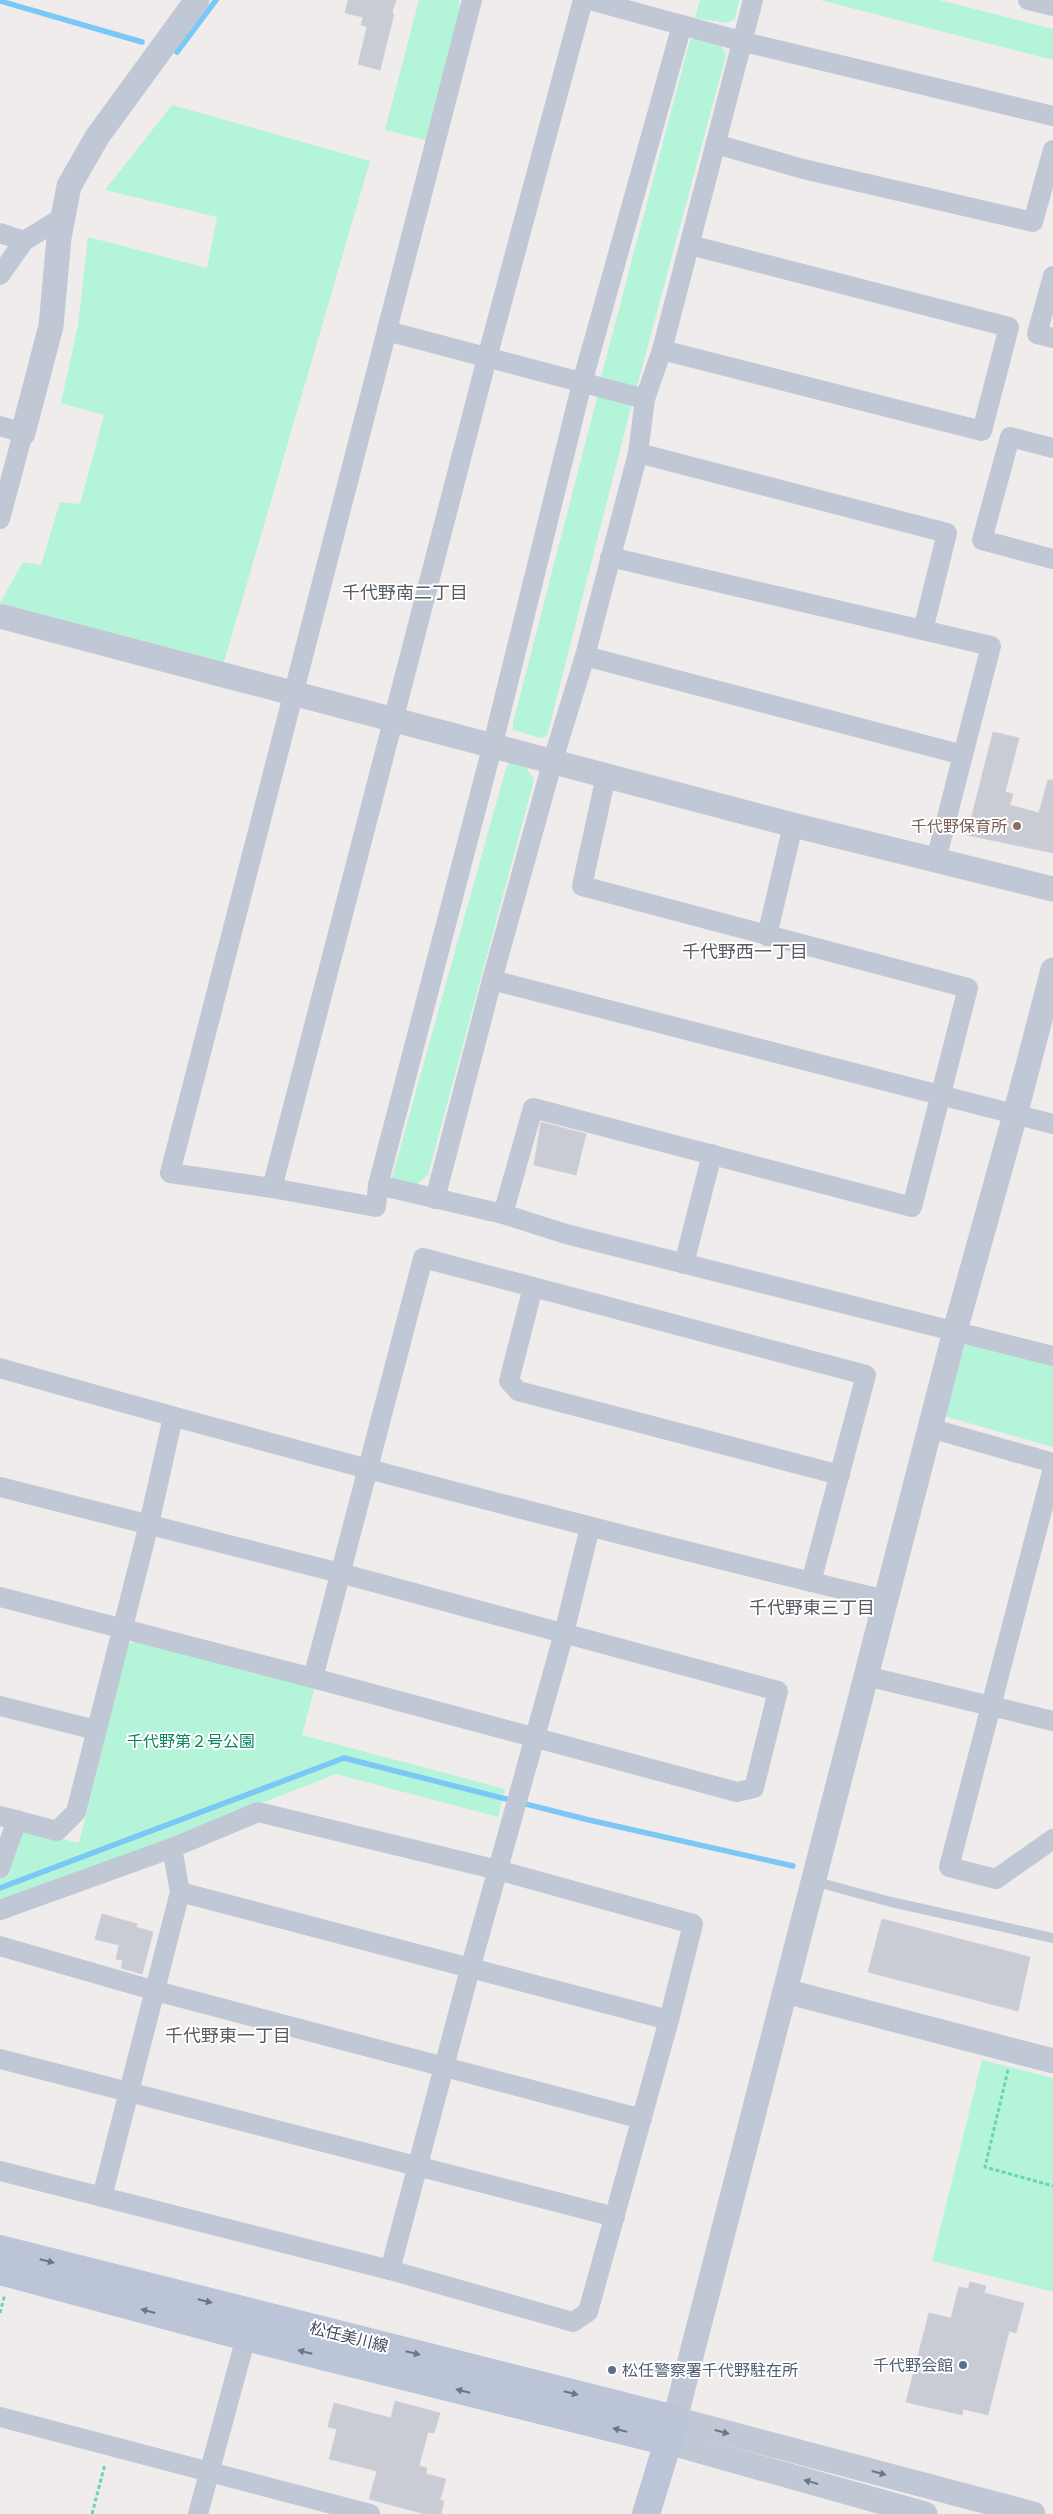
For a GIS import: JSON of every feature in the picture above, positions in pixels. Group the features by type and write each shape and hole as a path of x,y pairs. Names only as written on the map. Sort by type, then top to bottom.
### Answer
{"main road":[{"name":"松任美川線","path":"0,2249 671,2430"},
{"name":"松任美川線","path":"0,2271 246,2337 671,2430"},
{"path":"646,2514 671,2430"}],"street":[{"path":"0,519 12,429 51,326 63,217 69,186 97,137 197,0"},
{"path":"472,0 170,1173 272,1188 376,1207 378,1185 493,744 582,382 682,25"},
{"path":"272,1188 392,719 583,0"},
{"path":"590,0 744,42 1053,116"},
{"path":"435,1199 552,760 585,656 638,453 645,399 662,350 744,42 753,0"},
{"path":"1028,0 1053,6"},
{"path":"716,144 803,169 1033,222 1053,150"},
{"path":"0,275 24,241 63,217"},
{"path":"0,234 24,241"},
{"path":"662,350 982,431 1009,327 690,245"},
{"path":"1053,276 1037,334 1053,338"},
{"path":"387,331 645,399"},
{"path":"1053,448 1010,437 982,540 1053,559"},
{"path":"638,453 947,532 923,630"},
{"path":"610,557 992,646 936,860"},
{"path":"0,616 294,694 493,744 793,825 1053,890"},
{"path":"585,656 963,755"},
{"path":"503,1214 534,1108 912,1207 968,988 582,886 606,776"},
{"path":"767,936 793,825"},
{"path":"671,2430 786,1991 812,1881 955,1330 1016,1115 1053,970"},
{"path":"492,980 1053,1124"},
{"path":"684,1264 712,1154"},
{"path":"378,1185 503,1214 566,1234 1053,1356"},
{"path":"313,1678 423,1258 866,1375 811,1582"},
{"path":"533,1287 509,1382 518,1390 840,1475"},
{"path":"0,1368 172,1417 590,1527 885,1600"},
{"path":"0,1868 8,1818 57,1832 76,1812 149,1524 172,1417"},
{"path":"930,1428 1053,1463"},
{"path":"1053,1468 949,1867 996,1879 1053,1839"},
{"path":"0,1487 340,1573 778,1691 754,1788 738,1792 313,1678 0,1597"},
{"path":"390,2270 470,1969 564,1633 590,1527"},
{"path":"866,1676 1053,1721"},
{"path":"0,1706 96,1730"},
{"path":"0,1910 172,1848 258,1812 498,1870 693,1924 669,2020 588,2312 573,2322 390,2270 0,2171"},
{"path":"102,2197 130,2094 180,1892 172,1848"},
{"path":"180,1892 669,2020"},
{"path":"0,1946 156,1991 642,2119"},
{"path":"786,1991 1053,2061"},
{"path":"0,2059 418,2168 615,2217"},
{"path":"198,2514 246,2337"},
{"path":"0,2417 370,2514"},
{"path":"671,2430 925,2514"},
{"path":"671,2430 1033,2514"}],"lane":[{"path":"812,1881 891,1902 1053,1938"}],"path":[{"path":"1013,2050 985,2167 1053,2186"},
{"path":"92,2514 110,2446"}],"green space":[{"path":"419,0 459,0 461,20 430,141 385,130"},
{"path":"700,0 739,0 735,19 727,23 695,18"},
{"path":"820,0 939,0 1053,29 1053,60"},
{"path":"696,37 720,44 726,55 636,390 600,381 690,40"},
{"path":"172,105 370,161 224,662 0,603 23,562 41,565 60,502 80,504 104,415 61,403 78,325 88,237 207,268 217,217 105,190"},
{"path":"598,394 632,403 547,736 540,738 513,730 513,723"},
{"path":"510,762 527,768 534,780 428,1175 416,1185 391,1181 506,768"},
{"path":"965,1344 1053,1365 1053,1447 944,1416"},
{"name":"千代野第２号公園","path":"137,1640 315,1686 302,1735 505,1789 498,1817 336,1774 0,1905 0,1874 21,1829 79,1843 128,1645"},
{"path":"982,2060 1053,2078 1053,2292 932,2261"}],"building":[{"path":"348,0 396,0 380,70 358,64 367,27 361,25 363,17 345,13"},
{"path":"993,732 1019,738 1005,792 1013,794 1010,805 1039,813 1048,780 1053,780 1053,853 967,835"},
{"path":"541,1122 586,1134 576,1175 534,1165"},
{"path":"102,1914 137,1924 136,1927 153,1932 142,1974 121,1968 123,1960 116,1959 119,1945 95,1939"},
{"path":"882,1919 1030,1957 1018,2011 868,1972"},
{"path":"970,2282 986,2286 984,2293 1024,2303 1016,2333 1009,2331 988,2415 963,2409 962,2415 906,2402 929,2313 951,2318 959,2287 968,2289"},
{"path":"395,2401 440,2413 434,2433 428,2432 419,2466 427,2468 426,2474 446,2479 440,2500 444,2501 441,2514 425,2514 369,2499 377,2471 329,2459 337,2429 328,2427 334,2403 391,2418"}],"waterway":[{"path":"177,52 216,0"},
{"path":"0,1 142,42"},
{"path":"0,1888 344,1758 589,1820 793,1866"}],"place":[{"name":"千代野保育所","path":"1017,826"},
{"name":"千代野会館","path":"963,2365"},
{"name":"松任警察署千代野駐在所","path":"612,2370"}],"district":[{"name":"千代野南二丁目","path":"405,592"},
{"name":"千代野西一丁目","path":"745,951"},
{"name":"千代野東三丁目","path":"812,1607"},
{"name":"千代野東一丁目","path":"228,2035"}]}
